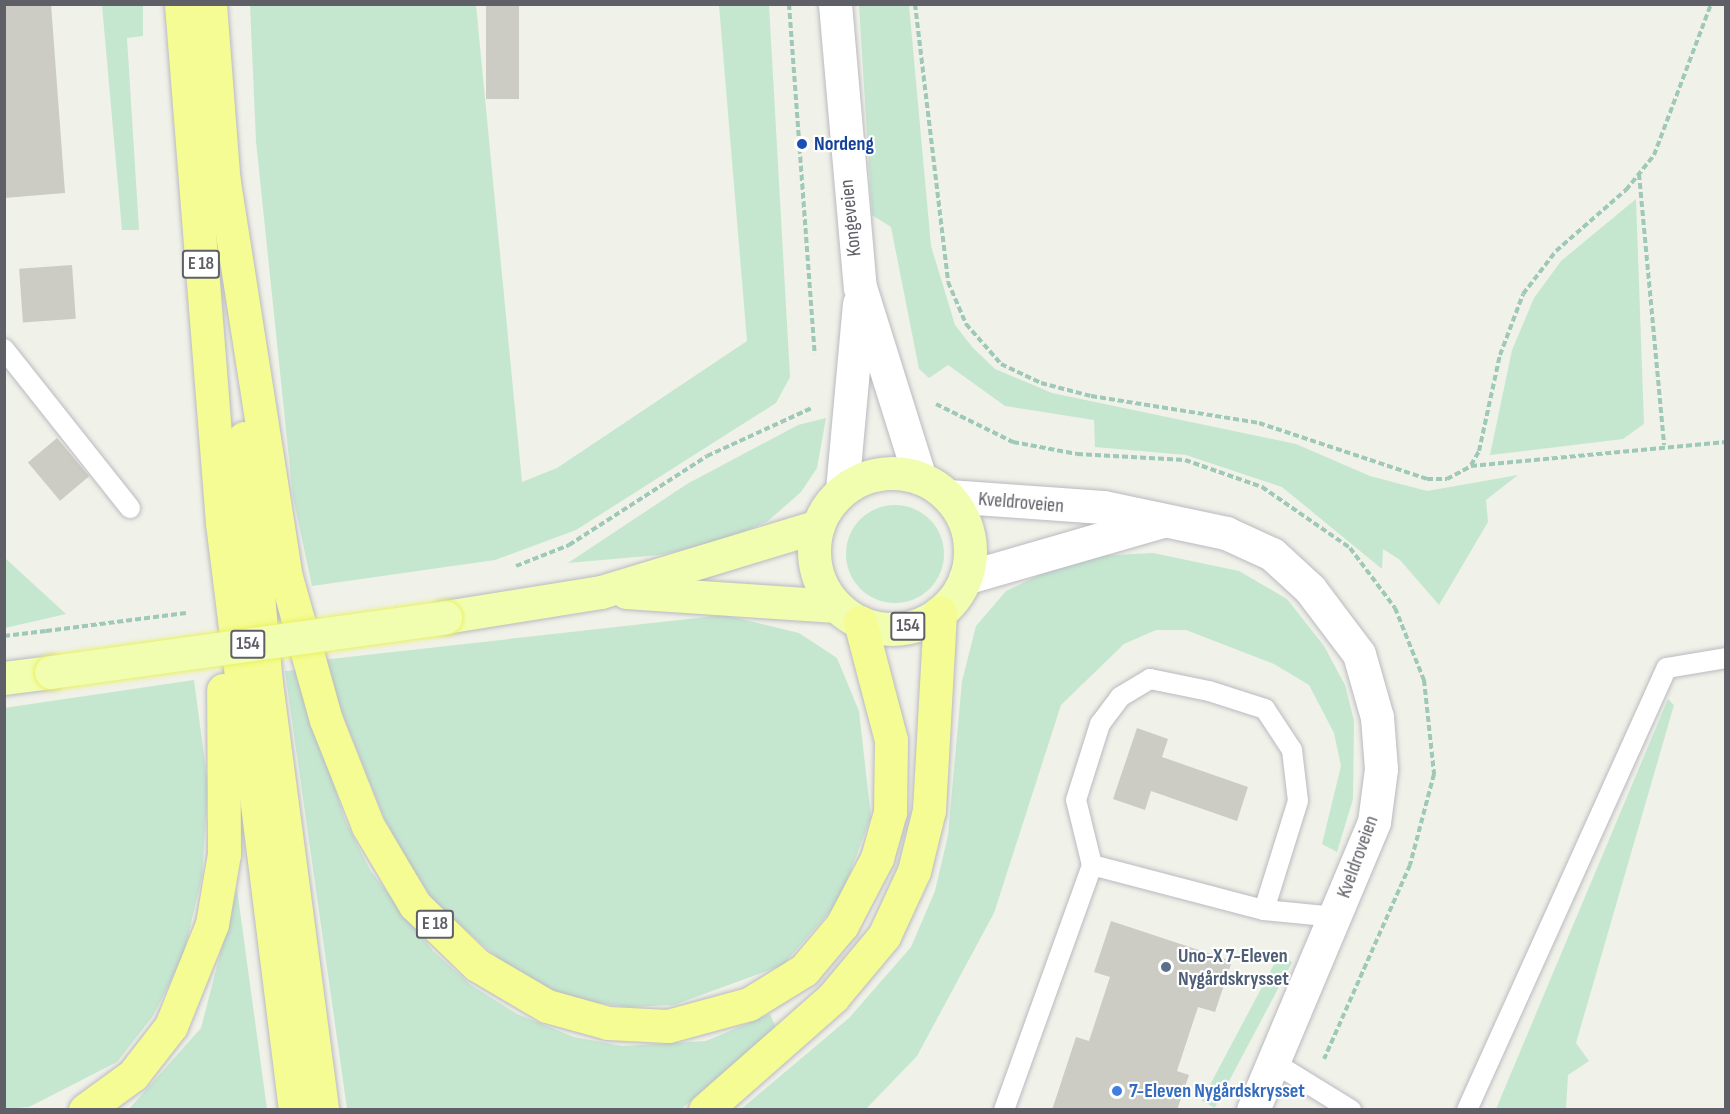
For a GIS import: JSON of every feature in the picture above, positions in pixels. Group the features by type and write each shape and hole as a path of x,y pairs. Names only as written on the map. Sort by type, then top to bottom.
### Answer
{"highway":[{"name":"E 18","path":"181,4 222,523 295,1110"},
{"name":"E 18","path":"210,4 266,683 322,1110"},
{"name":"E 18","path":"223,176 286,577 326,720 368,826 415,905 477,965 547,1006 608,1023 668,1026 749,1004 804,970 842,926 878,858 890,812 891,740 848,614"},
{"name":"E 18","path":"84,1110 134,1075 171,1026 212,924 224,854 222,523"},
{"path":"705,1110 832,997 884,936 914,871 929,810 940,612"}],"main road":[{"path":"848,614 816,569 818,526 842,490 879,474 920,478 948,496 968,535 965,578"},
{"name":"154","path":"4,678 445,617 601,592 818,526"},
{"name":"154","path":"601,592 689,593 848,614 901,628 940,612 965,578"}],"street":[{"name":"Kongeveien","path":"835,4 860,287 852,406 842,490"},
{"name":"Kongeveien","path":"860,287 920,478"},
{"name":"Kveldroveien","path":"948,496 1103,507 1226,533 1272,555 1331,612 1359,654 1377,717 1381,770 1374,822 1336,917 1252,1110"},
{"name":"Kveldroveien","path":"965,578 1166,519"}],"lane":[{"path":"4,349 130,508"},
{"path":"1467,1110 1667,668 1725,658"},
{"path":"1004,1110 1092,865 1076,800 1101,724 1120,697 1150,680 1209,691 1264,710 1292,750 1298,801 1264,910"},
{"path":"1092,865 1264,910 1336,917"},
{"path":"1272,1062 1351,1110"}],"path":[{"path":"789,4 817,368"},
{"path":"915,4 948,282 966,324 1001,364 1041,383 1091,396 1259,423 1428,479 1447,479 1471,466 1725,442"},
{"path":"1471,466 1479,451 1505,338 1523,294 1556,251 1639,173 1671,121 1711,4"},
{"path":"1639,173 1664,446"},
{"path":"897,401 944,405 1013,442 1077,454 1185,460 1262,487 1350,548 1395,608 1424,681 1435,746 1432,785 1410,865 1313,1086"},
{"path":"507,568 569,545 707,456 820,404 852,406"},
{"path":"4,636 46,631"}],"green space":[{"path":"102,5 143,5 143,36 127,38 139,230 122,230"},
{"path":"250,5 476,5 522,482 557,468 747,341 719,5 769,5 790,377 776,403 576,530 495,560 312,586 293,497 256,141"},
{"path":"859,5 909,5 931,246 955,325 973,348 995,369 1052,393 1296,444 1370,476 1427,491 1518,475 1486,500 1488,522 1439,605 1400,560 1383,549 1382,569 1282,487 1186,455 1095,447 1094,420 1005,406 948,365 929,378 919,369 891,227 872,215"},
{"path":"1636,199 1644,424 1623,439 1490,455 1512,350 1534,298 1561,261"},
{"path":"826,418 817,468 801,492 768,521 720,542 659,555 568,563 687,484 798,425"},
{"path":"895,505 914,509 929,520 940,535 944,554 940,573 929,588 914,599 895,603 876,599 861,588 850,573 846,554 850,535 861,520 876,509"},
{"path":"1153,553 1239,571 1287,599 1324,646 1345,685 1354,721 1353,799 1337,852 1322,844 1341,766 1334,733 1309,685 1274,664 1186,630 1156,630 1124,644 1061,705 994,913 917,1056 866,1109 740,1110 849,1018 911,947 935,891 948,835 962,681 976,626 1006,591 1039,575 1095,556"},
{"path":"5,558 66,614 5,628"},
{"path":"724,615 799,633 837,658 859,711 871,817 839,901 783,965 674,1005 628,1007 569,999 530,986 435,903 409,864 385,820 321,660"},
{"path":"298,670 345,820 370,870 433,951 471,985 517,1014 574,1037 622,1046 706,1041 770,1014 778,1032 681,1109 347,1109 285,671"},
{"path":"194,680 208,786 202,877 183,957 153,1016 117,1062 29,1107 4,1109 4,708"},
{"path":"1668,699 1674,705 1576,1043 1589,1061 1568,1075 1566,1109 1496,1109"},
{"path":"237,889 267,1109 128,1110 201,1028"},
{"path":"1279,955 1292,962 1215,1108 1202,1101"}],"building":[{"path":"4,4 51,4 65,193 4,198"},
{"path":"486,4 519,4 519,99 486,99"},
{"path":"72,265 76,319 23,323 19,269"},
{"path":"57,438 89,476 60,501 28,462"},
{"path":"1137,728 1168,739 1162,757 1248,787 1237,821 1151,791 1145,810 1113,799"},
{"path":"1111,921 1232,961 1215,1012 1198,1007 1177,1071 1189,1075 1177,1110 1052,1110 1076,1037 1089,1041 1110,977 1094,972"}],"place":[{"name":"Nordeng","path":"802,144"},
{"name":"Uno-X 7-Eleven Nygårdskrysset","path":"1166,967"},
{"name":"7-Eleven Nygårdskrysset","path":"1117,1091"}]}
